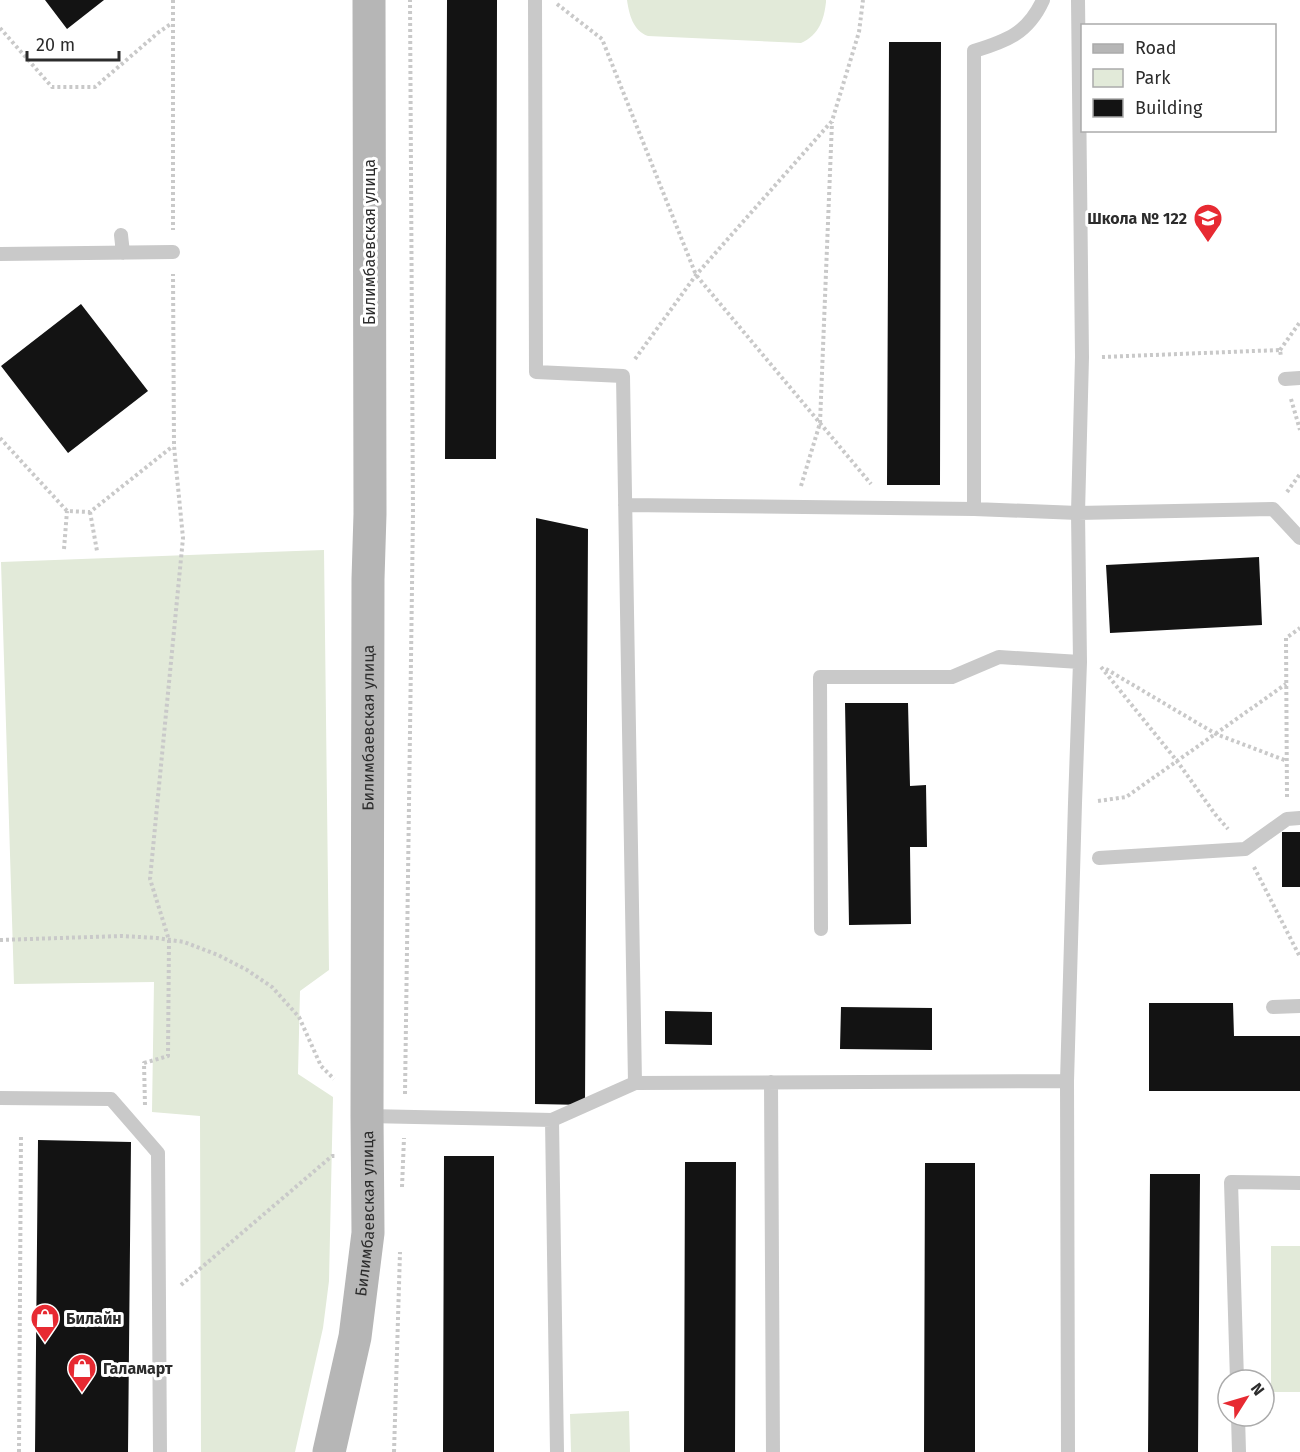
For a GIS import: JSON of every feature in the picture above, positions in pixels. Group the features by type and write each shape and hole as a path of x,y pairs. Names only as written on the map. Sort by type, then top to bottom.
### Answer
{"main road":[{"name":"Билимбаевская улица","path":"329,1452 356,1337 368,1233 369,0"}],"lane":[{"path":"535,0 536,372 623,376 635,1083"},
{"path":"974,509 974,51 1017,35 1028,25 1042,0"},
{"path":"1068,1452 1067,1081 1080,662 1078,513 1082,357 1078,0"},
{"path":"121,235 123,253"},
{"path":"0,254 173,252"},
{"path":"1285,379 1300,378"},
{"path":"625,505 974,509 1078,513 1274,509 1300,538"},
{"path":"821,929 820,677 952,677 999,657 1080,662"},
{"path":"1099,858 1245,849 1293,819"},
{"path":"1273,1007 1300,1006"},
{"path":"367,1116 552,1120 635,1083 1067,1081"},
{"path":"771,1082 773,1452"},
{"path":"0,1098 111,1099 158,1153 160,1452"},
{"path":"552,1120 557,1452"},
{"path":"1237,1368 1231,1182 1300,1183"},
{"path":"1238,1428 1239,1452"}],"path":[{"path":"402,1192 413,514 410,0"},
{"path":"551,0 602,39 696,275 891,508"},
{"path":"795,507 820,423 832,121 860,32 863,0"},
{"path":"0,28 52,87 95,87 172,23"},
{"path":"623,376 696,275 832,121"},
{"path":"1300,322 1280,350 1285,379 1300,430"},
{"path":"1082,357 1280,350"},
{"path":"0,438 67,511 90,512 174,446"},
{"path":"64,549 67,511"},
{"path":"90,512 97,551"},
{"path":"146,1138 144,1063 168,1056 169,940 150,879 183,538"},
{"path":"1293,819 1287,761 1286,638 1300,628"},
{"path":"1080,662 1102,667 1216,734 1287,761"},
{"path":"1102,667 1177,761 1215,814 1245,849 1300,957"},
{"path":"1075,804 1126,797 1286,684"},
{"path":"0,940 121,936 157,938 184,942 218,956 247,970 272,987 299,1017 321,1066 367,1116"},
{"path":"19,1452 21,1134"},
{"path":"159,1303 332,1156 403,1157"},
{"path":"394,1452 400,1250"}],"green space":[{"path":"627,0 826,0 826,2 824,15 816,31 801,43 648,36 635,26"},
{"path":"324,550 329,970 300,991 298,1074 333,1097 329,1281 323,1328 295,1452 201,1452 200,1116 152,1112 154,982 14,984 1,562"},
{"path":"1271,1246 1300,1246 1300,1392 1276,1392 1276,1368 1271,1368"},
{"path":"629,1411 630,1452 571,1452 570,1414"}],"building":[{"path":"45,0 104,0 67,29"},
{"path":"447,0 497,0 496,459 445,459"},
{"path":"889,42 941,42 940,485 887,485"},
{"path":"81,304 148,391 68,453 1,366"},
{"path":"536,518 588,529 585,1105 535,1104"},
{"path":"1259,557 1262,625 1110,633 1106,565"},
{"path":"845,703 908,703 910,786 926,785 927,847 910,847 911,924 849,925"},
{"path":"1282,832 1300,832 1300,887 1282,887"},
{"path":"1149,1003 1233,1003 1234,1036 1300,1036 1300,1091 1149,1091"},
{"path":"841,1007 932,1008 932,1050 840,1049"},
{"path":"665,1011 712,1012 712,1045 665,1044"},
{"path":"38,1140 131,1142 128,1452 35,1452"},
{"path":"444,1156 494,1156 494,1452 443,1452"},
{"path":"685,1162 736,1162 735,1452 684,1452"},
{"path":"925,1163 975,1163 975,1452 924,1452"},
{"path":"1150,1174 1200,1174 1198,1452 1148,1452"}],"place":[{"name":"Школа № 122","path":"1208,244"},
{"name":"Билайн","path":"45,1344"},
{"name":"Галамарт","path":"82,1394"}]}
